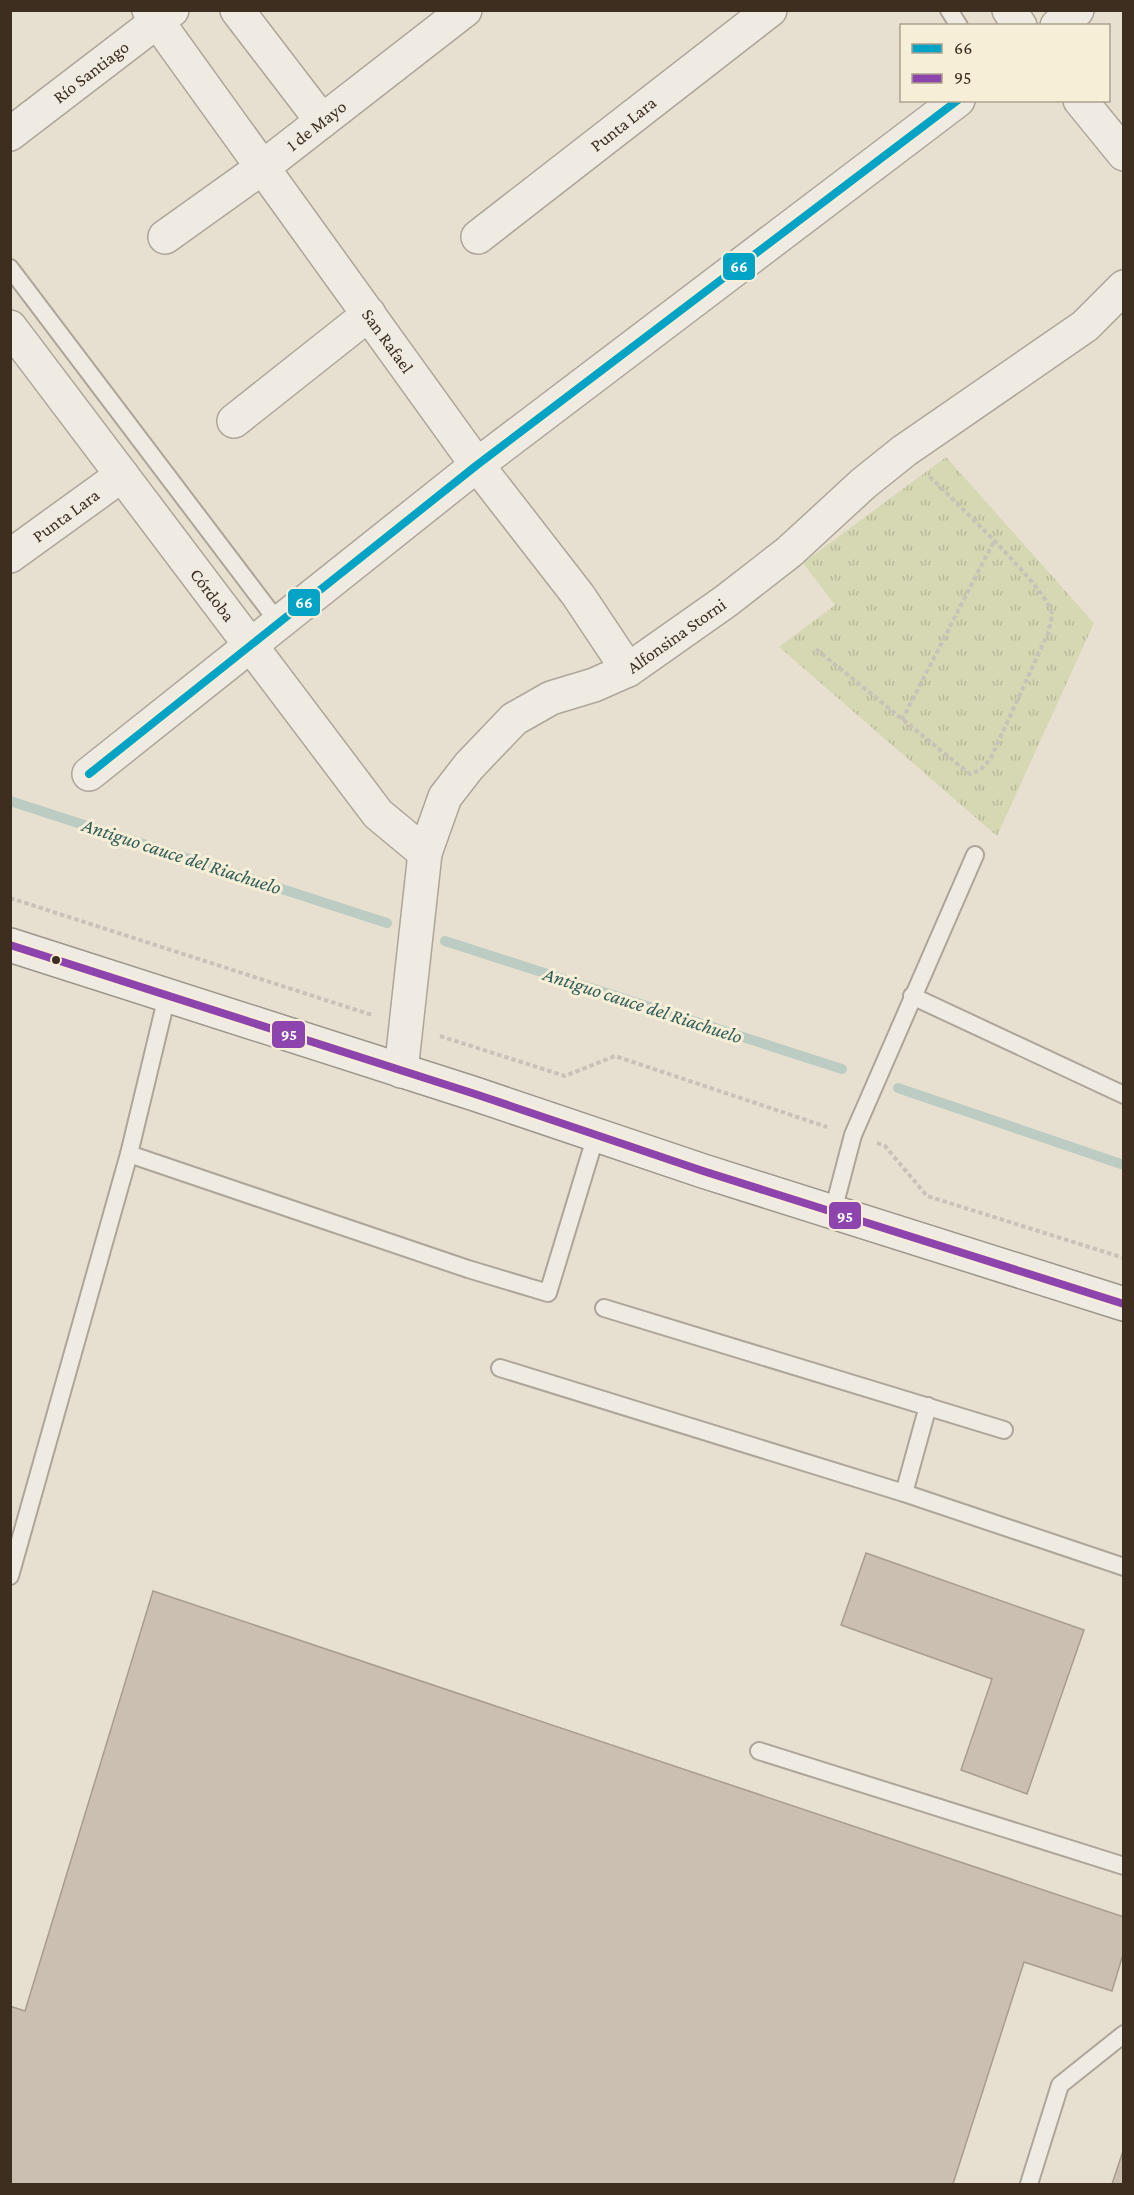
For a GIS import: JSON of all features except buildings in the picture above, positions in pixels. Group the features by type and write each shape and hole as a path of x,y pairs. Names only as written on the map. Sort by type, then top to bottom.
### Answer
{"street":[{"path":"237,10 322,121"},
{"name":"1 de Mayo","path":"165,237 263,167 465,10"},
{"name":"Punta Lara","path":"478,237 770,10"},
{"path":"1009,10 1019,24"},
{"path":"1060,24 1077,10"},
{"name":"Río Santiago","path":"10,134 159,14"},
{"name":"San Rafael","path":"159,14 263,167 477,465 578,595 628,670"},
{"path":"89,774 477,465 955,102"},
{"path":"1082,102 1124,153"},
{"name":"Alfonsina Storni","path":"401,1071 424,853 445,797 469,766 514,719 551,698 594,685 628,670 726,601 789,552 864,483 904,452 1085,326 1124,287"},
{"path":"234,421 369,314"},
{"name":"Córdoba","path":"10,327 378,814 424,853"},
{"name":"Punta Lara","path":"10,556 122,475"},
{"path":"10,945 475,1094 703,1171 1124,1304"}],"lane":[{"path":"948,10 958,24"},
{"path":"10,268 278,622"},
{"path":"833,1211 853,1135 975,855"},
{"path":"10,1576 129,1154 167,996"},
{"path":"912,996 1124,1095"},
{"path":"129,1154 468,1269 548,1293 596,1135"},
{"path":"604,1308 1004,1430"},
{"path":"500,1368 904,1493 1124,1567"},
{"path":"904,1493 928,1406"},
{"path":"759,1751 1124,1866"},
{"path":"1029,2184 1060,2085 1124,2034"}],"path":[{"path":"816,649 970,774 980,771 990,760 1048,633 1052,614 1045,598 994,541 904,452"},
{"path":"902,720 994,541"},
{"path":"10,898 565,1076 615,1056 885,1146 927,1196 1124,1258"}],"green space":[{"path":"946,457 1094,623 997,836 779,647 835,605 803,563"}],"waterway":[{"name":"Antiguo cauce del Riachuelo","path":"10,801 387,923"},
{"name":"Antiguo cauce del Riachuelo","path":"445,941 842,1069"},
{"name":"Antiguo cauce del Riachuelo","path":"898,1088 1124,1165"}],"transit line":[{"name":"66","path":"89,774 477,465 955,102"},
{"name":"95","path":"10,945 475,1094 703,1171 1124,1304"}]}
